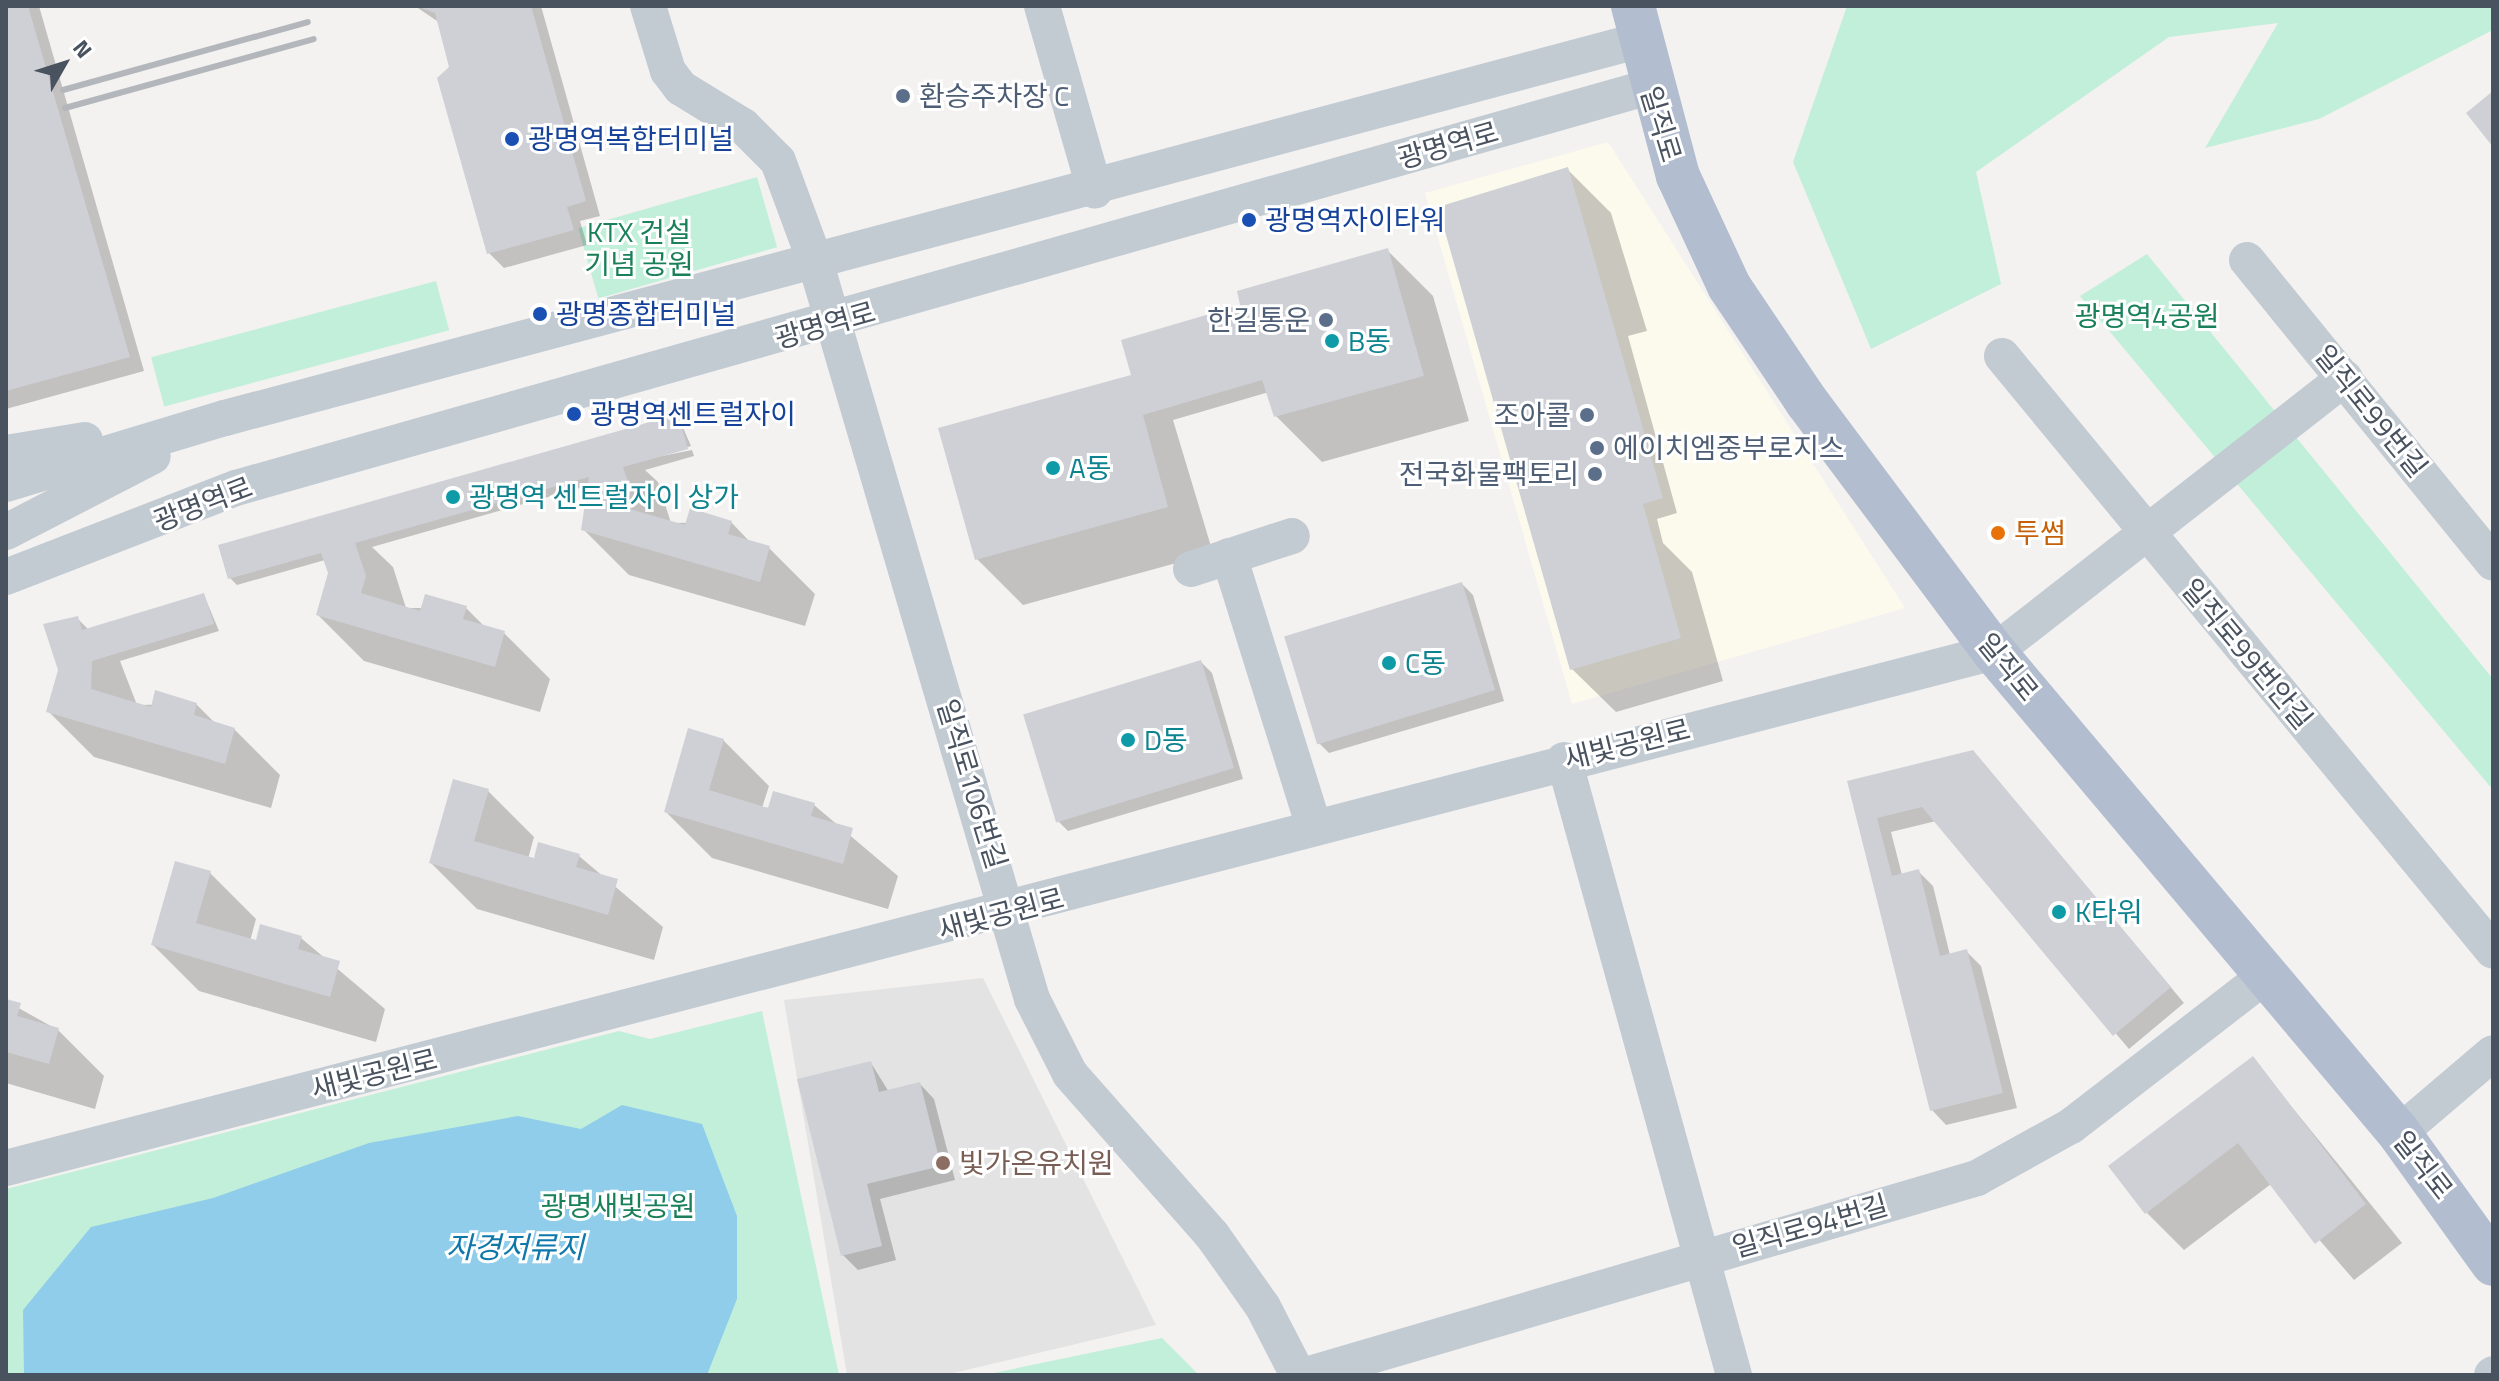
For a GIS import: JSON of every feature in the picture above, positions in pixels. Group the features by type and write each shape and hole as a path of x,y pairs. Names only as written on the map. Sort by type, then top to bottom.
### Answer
{"main road":[{"name":"일직로","path":"1635,24 1649,87 1678,176 1729,286 1994,652 2399,1133 2493,1264"}],"street":[{"name":"일직로106번길","path":"648,6 681,88 743,126 778,161 816,264 831,323 1011,912 1032,999 1070,1074 1212,1235 1263,1307 1298,1375"},
{"path":"1042,6 1095,191"},
{"name":"광명역로","path":"6,484 225,418 1095,191 1635,24"},
{"name":"광명역로","path":"6,577 236,488 831,323 1649,87"},
{"name":"일직로99번길","path":"2247,260 2493,563"},
{"name":"일직로99번안길","path":"2002,356 2493,951"},
{"path":"1994,652 2150,536 2345,378"},
{"path":"6,453 225,418"},
{"path":"6,532 225,418"},
{"path":"1191,569 1292,536"},
{"path":"1229,556 1314,828"},
{"name":"새빛공원로","path":"6,1168 1011,912 1564,760 1994,652"},
{"path":"1564,760 1734,1375"},
{"name":"일직로94번길","path":"1306,1375 1977,1178 2071,1126 2265,976"},
{"path":"2399,1133 2493,1053"}],"shaded area":[{"path":"1608,142 1905,608 1572,704 1425,193"},
{"name":"빛가온유치원","path":"983,978 1156,1325 945,1375 847,1375 784,1000"}],"green space":[{"path":"1847,6 2493,6 2493,30 2319,119 2205,148 2278,23 2169,37 1976,172 2001,284 1871,349 1793,162"},
{"name":"KTX 건설 기념 공원","path":"757,177 777,247 598,298 578,228"},
{"name":"광명역4공원","path":"2147,254 2493,679 2493,790 2080,296"},
{"path":"436,281 449,330 164,407 151,357"},
{"name":"자경저류지","path":"762,1011 839,1375 6,1375 6,1189 619,1031 650,1039"},
{"path":"1162,1338 1199,1375 984,1375"}],"water":[{"name":"자경저류지","path":"622,1105 702,1124 737,1216 737,1299 707,1375 24,1375 23,1310 91,1227 213,1198 369,1143 518,1116 581,1129"}],"building":[{"path":"6,6 28,6 130,357 6,391"},
{"name":"광명역복합터미널","path":"416,6 531,6 586,201 567,207 574,230 487,254 437,78 449,67 435,13"},
{"path":"2493,91 2493,147 2466,113"},
{"path":"1568,167 1663,498 1643,504 1681,638 1570,670 1438,207"},
{"path":"1388,248 1424,376 1274,417 1262,380 1143,415 1168,507 975,560 938,428 1131,375 1121,340 1240,305 1237,291"},
{"path":"678,414 688,449 623,467 631,490 626,508 685,525 690,508 732,521 728,534 770,546 760,582 581,530 589,477 355,543 366,576 361,593 420,611 425,594 467,606 463,619 505,631 495,667 316,615 328,573 321,553 228,579 218,545"},
{"name":"C동","path":"1462,582 1495,690 1317,744 1284,636"},
{"path":"204,593 214,624 92,661 91,689 151,707 155,690 197,703 194,715 235,728 225,764 46,712 58,670 43,624 78,616 82,630"},
{"name":"D동","path":"1201,660 1234,768 1056,822 1023,714"},
{"path":"688,728 724,739 709,790 768,808 773,791 815,803 811,816 853,828 843,864 664,812"},
{"name":"K타워","path":"1973,750 2171,987 2113,1036 1922,807 1877,818 1892,876 1919,869 1940,956 1967,949 2003,1093 1930,1111 1847,781"},
{"path":"453,779 489,789 474,841 534,858 538,842 580,854 576,867 618,879 608,915 429,863"},
{"path":"175,861 211,871 196,923 256,940 260,924 302,936 298,949 340,961 330,997 151,945"},
{"path":"6,999 21,1003 17,1016 59,1028 49,1064 6,1052"},
{"path":"2253,1056 2366,1204 2315,1244 2238,1143 2145,1214 2108,1166"},
{"name":"빛가온유치원","path":"871,1061 879,1092 920,1082 941,1166 867,1184 882,1246 841,1256 797,1079"}],"railway":[{"path":"63,90 308,22"},
{"path":"65,108 314,39"}],"place":[{"name":"환승주차장 C","path":"903,96"},
{"name":"광명역복합터미널","path":"512,139"},
{"name":"광명역자이타워","path":"1249,220"},
{"name":"광명종합터미널","path":"540,314"},
{"name":"한길통운","path":"1326,320"},
{"name":"B동","path":"1332,341"},
{"name":"광명역센트럴자이","path":"574,414"},
{"name":"조아콜","path":"1587,415"},
{"name":"에이치엠중부로지스","path":"1597,448"},
{"name":"A동","path":"1053,468"},
{"name":"전국화물팩토리","path":"1595,474"},
{"name":"광명역 센트럴자이 상가","path":"453,497"},
{"name":"투썸","path":"1998,533"},
{"name":"C동","path":"1389,663"},
{"name":"D동","path":"1128,740"},
{"name":"K타워","path":"2059,912"},
{"name":"빛가온유치원","path":"943,1163"}],"park label":[{"name":"광명새빛공원","path":"618,1206"}]}
